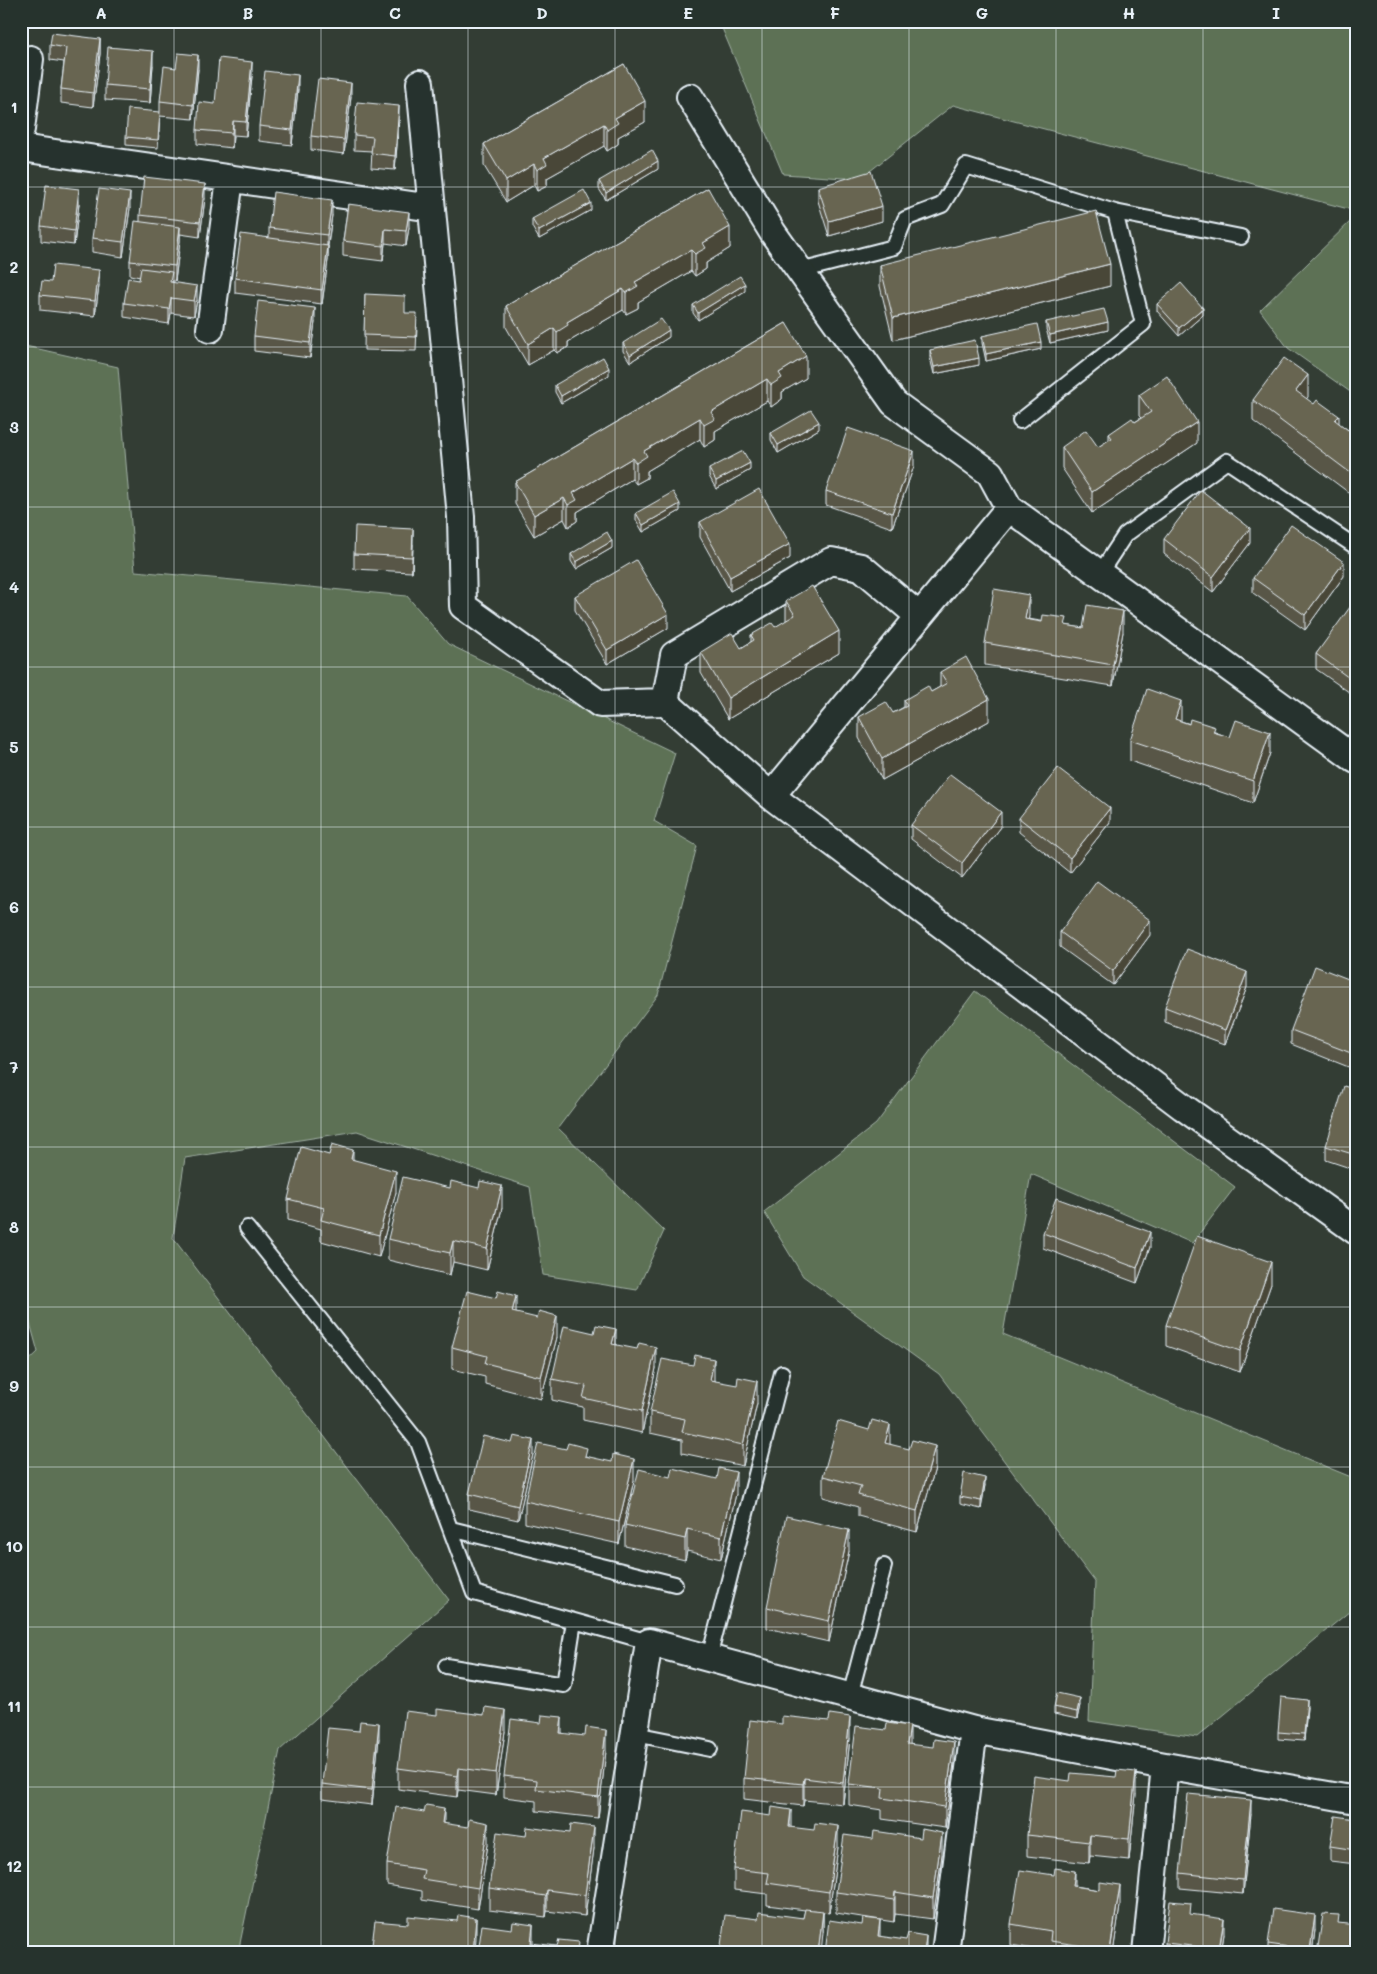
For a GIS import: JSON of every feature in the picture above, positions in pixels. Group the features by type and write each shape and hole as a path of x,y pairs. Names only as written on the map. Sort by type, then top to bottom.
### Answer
{"street":[{"path":"21,129 30,59"},
{"path":"420,83 461,517 463,606 600,704 664,702 771,796 1175,1101 1356,1232"},
{"path":"690,98 773,233 894,403 990,473 1009,508 1356,760"},
{"path":"21,148 432,208"},
{"path":"210,328 230,179"},
{"path":"771,796 1009,508"},
{"path":"664,702 674,656 831,562 861,567 920,616"},
{"path":"600,1953 649,1642 974,1730 1356,1800"},
{"path":"945,1953 974,1730"},
{"path":"1146,1953 1165,1766"}],"lane":[{"path":"800,271 894,247 905,219 942,205 966,166 1116,212 1241,237"},
{"path":"1020,421 1143,324 1116,212"},
{"path":"1100,573 1125,535 1227,461 1356,547"},
{"path":"247,1228 418,1442 474,1594 649,1642"},
{"path":"709,1658 782,1374"},
{"path":"450,1529 675,1584"},
{"path":"850,1696 884,1566"},
{"path":"446,1666 564,1685 574,1621"},
{"path":"635,1734 710,1749"}],"green space":[{"path":"719,21 1356,21 1356,211 953,105 860,179 783,174"},
{"path":"1356,216 1356,396 1288,348 1260,310"},
{"path":"21,345 118,367 135,571 407,596 448,644 675,753 654,821 697,846 658,995 558,1128 664,1231 637,1290 543,1275 530,1187 357,1131 185,1158 173,1238 449,1600 280,1750 238,1953 21,1953 21,1368 38,1352 21,1290"},
{"path":"975,991 1235,1187 1192,1243 1031,1174 1003,1334 1356,1479 1356,1606 1197,1737 1089,1721 1095,1582 939,1374 803,1276 764,1212 876,1124"}],"building":[{"path":"52,33 100,39 93,93 61,89 66,48 50,45"},
{"path":"108,47 153,51 150,89 105,85"},
{"path":"178,53 198,55 193,105 160,101 164,66 176,68"},
{"path":"219,58 252,62 246,122 233,121 232,133 197,130 199,102 215,104"},
{"path":"624,64 645,101 615,118 618,123 607,130 604,124 544,158 547,164 537,170 534,164 506,181 484,144"},
{"path":"265,71 298,75 292,130 259,126"},
{"path":"318,79 351,83 344,140 311,136"},
{"path":"357,102 399,106 395,156 371,153 373,137 354,135"},
{"path":"128,109 160,112 158,140 126,137"},
{"path":"652,150 658,161 606,193 599,181"},
{"path":"871,171 882,206 829,221 818,187"},
{"path":"144,177 205,184 200,222 140,215"},
{"path":"46,185 79,189 74,231 41,226"},
{"path":"708,188 730,227 703,243 706,248 695,254 691,250 635,282 638,286 626,293 623,289 567,322 568,325 557,332 554,328 528,344 506,306"},
{"path":"99,189 130,193 123,242 92,238"},
{"path":"584,190 591,203 539,231 532,219"},
{"path":"273,192 332,200 327,235 269,228"},
{"path":"348,204 409,212 406,231 385,229 383,246 343,241"},
{"path":"1096,211 1110,264 893,318 880,265"},
{"path":"135,221 180,227 175,266 130,261"},
{"path":"241,234 328,246 322,290 235,278"},
{"path":"53,265 99,270 95,301 40,295 42,281 51,282"},
{"path":"141,268 172,272 170,282 197,286 194,301 171,298 169,309 124,303 128,278 139,280"},
{"path":"740,276 745,284 698,313 693,305"},
{"path":"1181,283 1203,308 1179,328 1157,304"},
{"path":"365,294 405,296 405,313 417,313 416,337 364,335"},
{"path":"258,301 315,308 310,343 254,336"},
{"path":"1104,309 1108,322 1050,335 1046,322"},
{"path":"661,319 669,330 630,355 623,343"},
{"path":"786,323 806,356 779,373 782,378 771,385 767,379 711,412 715,419 704,425 700,418 644,451 647,456 636,463 632,458 573,493 577,500 568,505 564,498 534,515 515,482"},
{"path":"1037,324 1041,342 986,354 982,336"},
{"path":"975,340 979,358 934,367 930,350"},
{"path":"603,357 609,368 561,396 555,385"},
{"path":"1284,358 1308,375 1296,391 1314,404 1317,400 1339,416 1335,420 1348,430 1356,420 1356,477 1253,400"},
{"path":"1167,376 1197,422 1092,492 1062,447 1086,430 1098,447 1112,438 1109,434 1132,418 1135,422 1151,412 1139,395"},
{"path":"811,410 819,422 778,445 771,433"},
{"path":"848,428 914,451 892,513 826,491"},
{"path":"743,451 750,463 716,481 709,469"},
{"path":"759,489 790,544 730,577 700,522"},
{"path":"1201,490 1250,528 1213,577 1164,539"},
{"path":"673,492 680,504 643,525 636,513"},
{"path":"1291,525 1344,562 1305,615 1253,578"},
{"path":"355,526 413,529 412,557 354,554"},
{"path":"607,532 612,541 576,562 571,554"},
{"path":"636,560 668,614 607,650 575,596"},
{"path":"812,586 839,631 728,698 701,652 732,633 741,648 754,640 751,635 772,623 775,627 795,615 786,601"},
{"path":"994,589 1029,595 1025,619 1042,622 1043,615 1067,618 1065,625 1083,628 1087,605 1123,611 1113,665 985,643"},
{"path":"1353,603 1356,605 1356,683 1316,654"},
{"path":"966,657 989,699 882,759 859,717 886,702 893,713 907,706 904,700 928,686 931,692 947,683 940,672"},
{"path":"1147,689 1181,701 1175,719 1189,724 1190,719 1215,727 1213,732 1230,737 1236,720 1270,732 1253,781 1130,740"},
{"path":"1058,768 1110,808 1070,858 1019,818"},
{"path":"950,774 1001,812 962,863 911,825"},
{"path":"1097,881 1150,920 1113,971 1060,932"},
{"path":"1187,949 1247,972 1225,1030 1165,1007"},
{"path":"1315,966 1356,982 1356,1041 1351,1053 1291,1030"},
{"path":"1344,1086 1356,1090 1356,1155 1326,1146"},
{"path":"332,1144 353,1150 351,1159 396,1171 379,1235 321,1220 324,1208 288,1199 301,1147 329,1155"},
{"path":"403,1177 450,1188 451,1181 479,1188 480,1181 502,1186 487,1249 453,1241 450,1253 388,1239"},
{"path":"1056,1198 1150,1232 1137,1268 1043,1233"},
{"path":"1197,1236 1271,1262 1240,1351 1166,1325"},
{"path":"467,1291 496,1298 498,1291 516,1296 512,1312 537,1318 539,1311 557,1316 541,1377 485,1363 487,1356 452,1347"},
{"path":"596,1325 616,1329 612,1344 637,1349 639,1343 656,1347 642,1411 583,1398 586,1386 552,1379 564,1326 594,1333"},
{"path":"695,1355 714,1359 710,1380 737,1385 738,1377 757,1381 743,1445 682,1432 685,1419 650,1412 662,1359 693,1365"},
{"path":"872,1420 890,1425 885,1443 909,1449 912,1440 935,1446 917,1511 858,1495 861,1486 823,1476 838,1421 869,1430"},
{"path":"483,1436 512,1443 514,1436 533,1440 518,1506 469,1494"},
{"path":"538,1443 566,1449 568,1443 587,1448 585,1456 612,1462 613,1454 634,1459 619,1522 525,1501"},
{"path":"672,1468 717,1479 719,1468 736,1472 721,1537 687,1529 685,1539 625,1525 639,1469 670,1477"},
{"path":"964,1473 985,1478 981,1501 960,1497"},
{"path":"786,1516 849,1530 829,1621 767,1607"},
{"path":"1057,1693 1080,1698 1077,1712 1054,1707"},
{"path":"1281,1697 1307,1700 1304,1734 1278,1732"},
{"path":"485,1707 505,1710 496,1773 458,1768 457,1776 398,1768 405,1711 437,1715 437,1709 484,1715"},
{"path":"830,1714 850,1717 843,1783 804,1778 803,1784 744,1778 750,1720 782,1724 782,1716 829,1721"},
{"path":"542,1715 562,1717 560,1733 585,1736 586,1727 606,1730 598,1797 536,1789 537,1780 504,1776 511,1719 541,1723"},
{"path":"360,1721 379,1723 372,1790 322,1784 328,1728 359,1731"},
{"path":"887,1723 910,1726 907,1744 933,1747 934,1739 954,1742 945,1807 882,1798 883,1788 849,1784 856,1726 886,1730"},
{"path":"1117,1770 1136,1772 1129,1839 1090,1835 1089,1842 1027,1835 1034,1776 1070,1781 1071,1773 1116,1777"},
{"path":"1188,1794 1251,1800 1243,1880 1180,1873"},
{"path":"426,1805 444,1808 442,1823 468,1827 469,1819 488,1823 478,1888 422,1879 424,1870 387,1864 396,1807 424,1812"},
{"path":"772,1807 791,1810 789,1827 814,1830 815,1823 838,1826 829,1892 767,1883 769,1873 734,1869 741,1812 771,1816"},
{"path":"1335,1816 1356,1819 1356,1850 1330,1846"},
{"path":"571,1824 594,1827 585,1895 547,1890 546,1896 489,1888 497,1832 526,1836 527,1827 570,1833"},
{"path":"922,1829 942,1833 933,1898 895,1892 894,1900 836,1892 844,1835 873,1839 874,1831 921,1838"},
{"path":"1055,1868 1075,1871 1073,1886 1100,1890 1100,1882 1120,1885 1110,1950 1050,1941 1051,1931 1011,1924 1020,1870 1054,1875"},
{"path":"1170,1901 1191,1903 1190,1914 1224,1919 1219,1949 1165,1943"},
{"path":"805,1909 823,1911 818,1953 720,1953 725,1915 758,1919 759,1912 803,1918"},
{"path":"1273,1909 1315,1915 1310,1950 1268,1944"},
{"path":"1323,1914 1339,1915 1338,1923 1356,1925 1356,1953 1317,1953"},
{"path":"458,1915 476,1918 473,1953 371,1953 375,1921 408,1924 408,1916 457,1921"},
{"path":"863,1918 880,1920 878,1936 906,1940 908,1933 926,1936 924,1953 825,1953 829,1920 862,1925"},
{"path":"513,1922 533,1925 531,1943 557,1946 559,1940 579,1942 578,1953 478,1953 482,1925 512,1929"}]}
